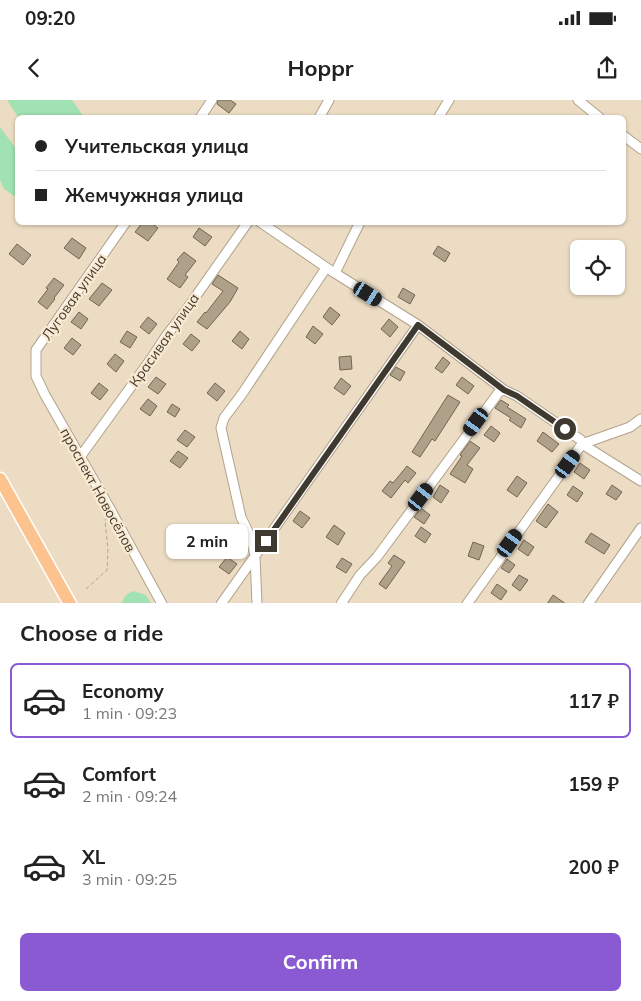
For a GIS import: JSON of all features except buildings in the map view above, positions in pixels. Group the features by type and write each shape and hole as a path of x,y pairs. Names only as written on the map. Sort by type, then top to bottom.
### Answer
{"highway":[{"path":"0,479 69,603"}],"street":[{"path":"202,115 212,100"},
{"path":"321,115 329,100"},
{"path":"440,115 449,100"},
{"path":"578,100 596,115"},
{"path":"626,138 641,149"},
{"name":"Луговая улица","path":"36,376 36,350 124,225"},
{"name":"Красивая улица","path":"80,458 246,225"},
{"path":"264,225 326,268 418,325 504,390 517,396 581,440 582,444 641,482"},
{"path":"335,273 359,225"},
{"path":"257,603 255,556 251,538 240,517 221,428 224,418 326,268"},
{"path":"222,603 418,325"},
{"name":"проспект Новосёлов","path":"36,376 161,603"},
{"path":"342,603 360,575 376,558 499,392 504,390"},
{"path":"468,603 582,444 630,427 641,419"},
{"path":"589,603 641,528"}],"path":[{"path":"86,589 107,570 108,549 105,521 109,507"}],"green space":[{"path":"7,100 72,100 83,115 17,115"},
{"path":"0,127 15,147 15,197 4,189 0,180"},
{"path":"133,591 146,595 151,603 122,603 126,596"}],"route":[{"path":"266,541 418,325 504,390 517,396 565,429"}]}
